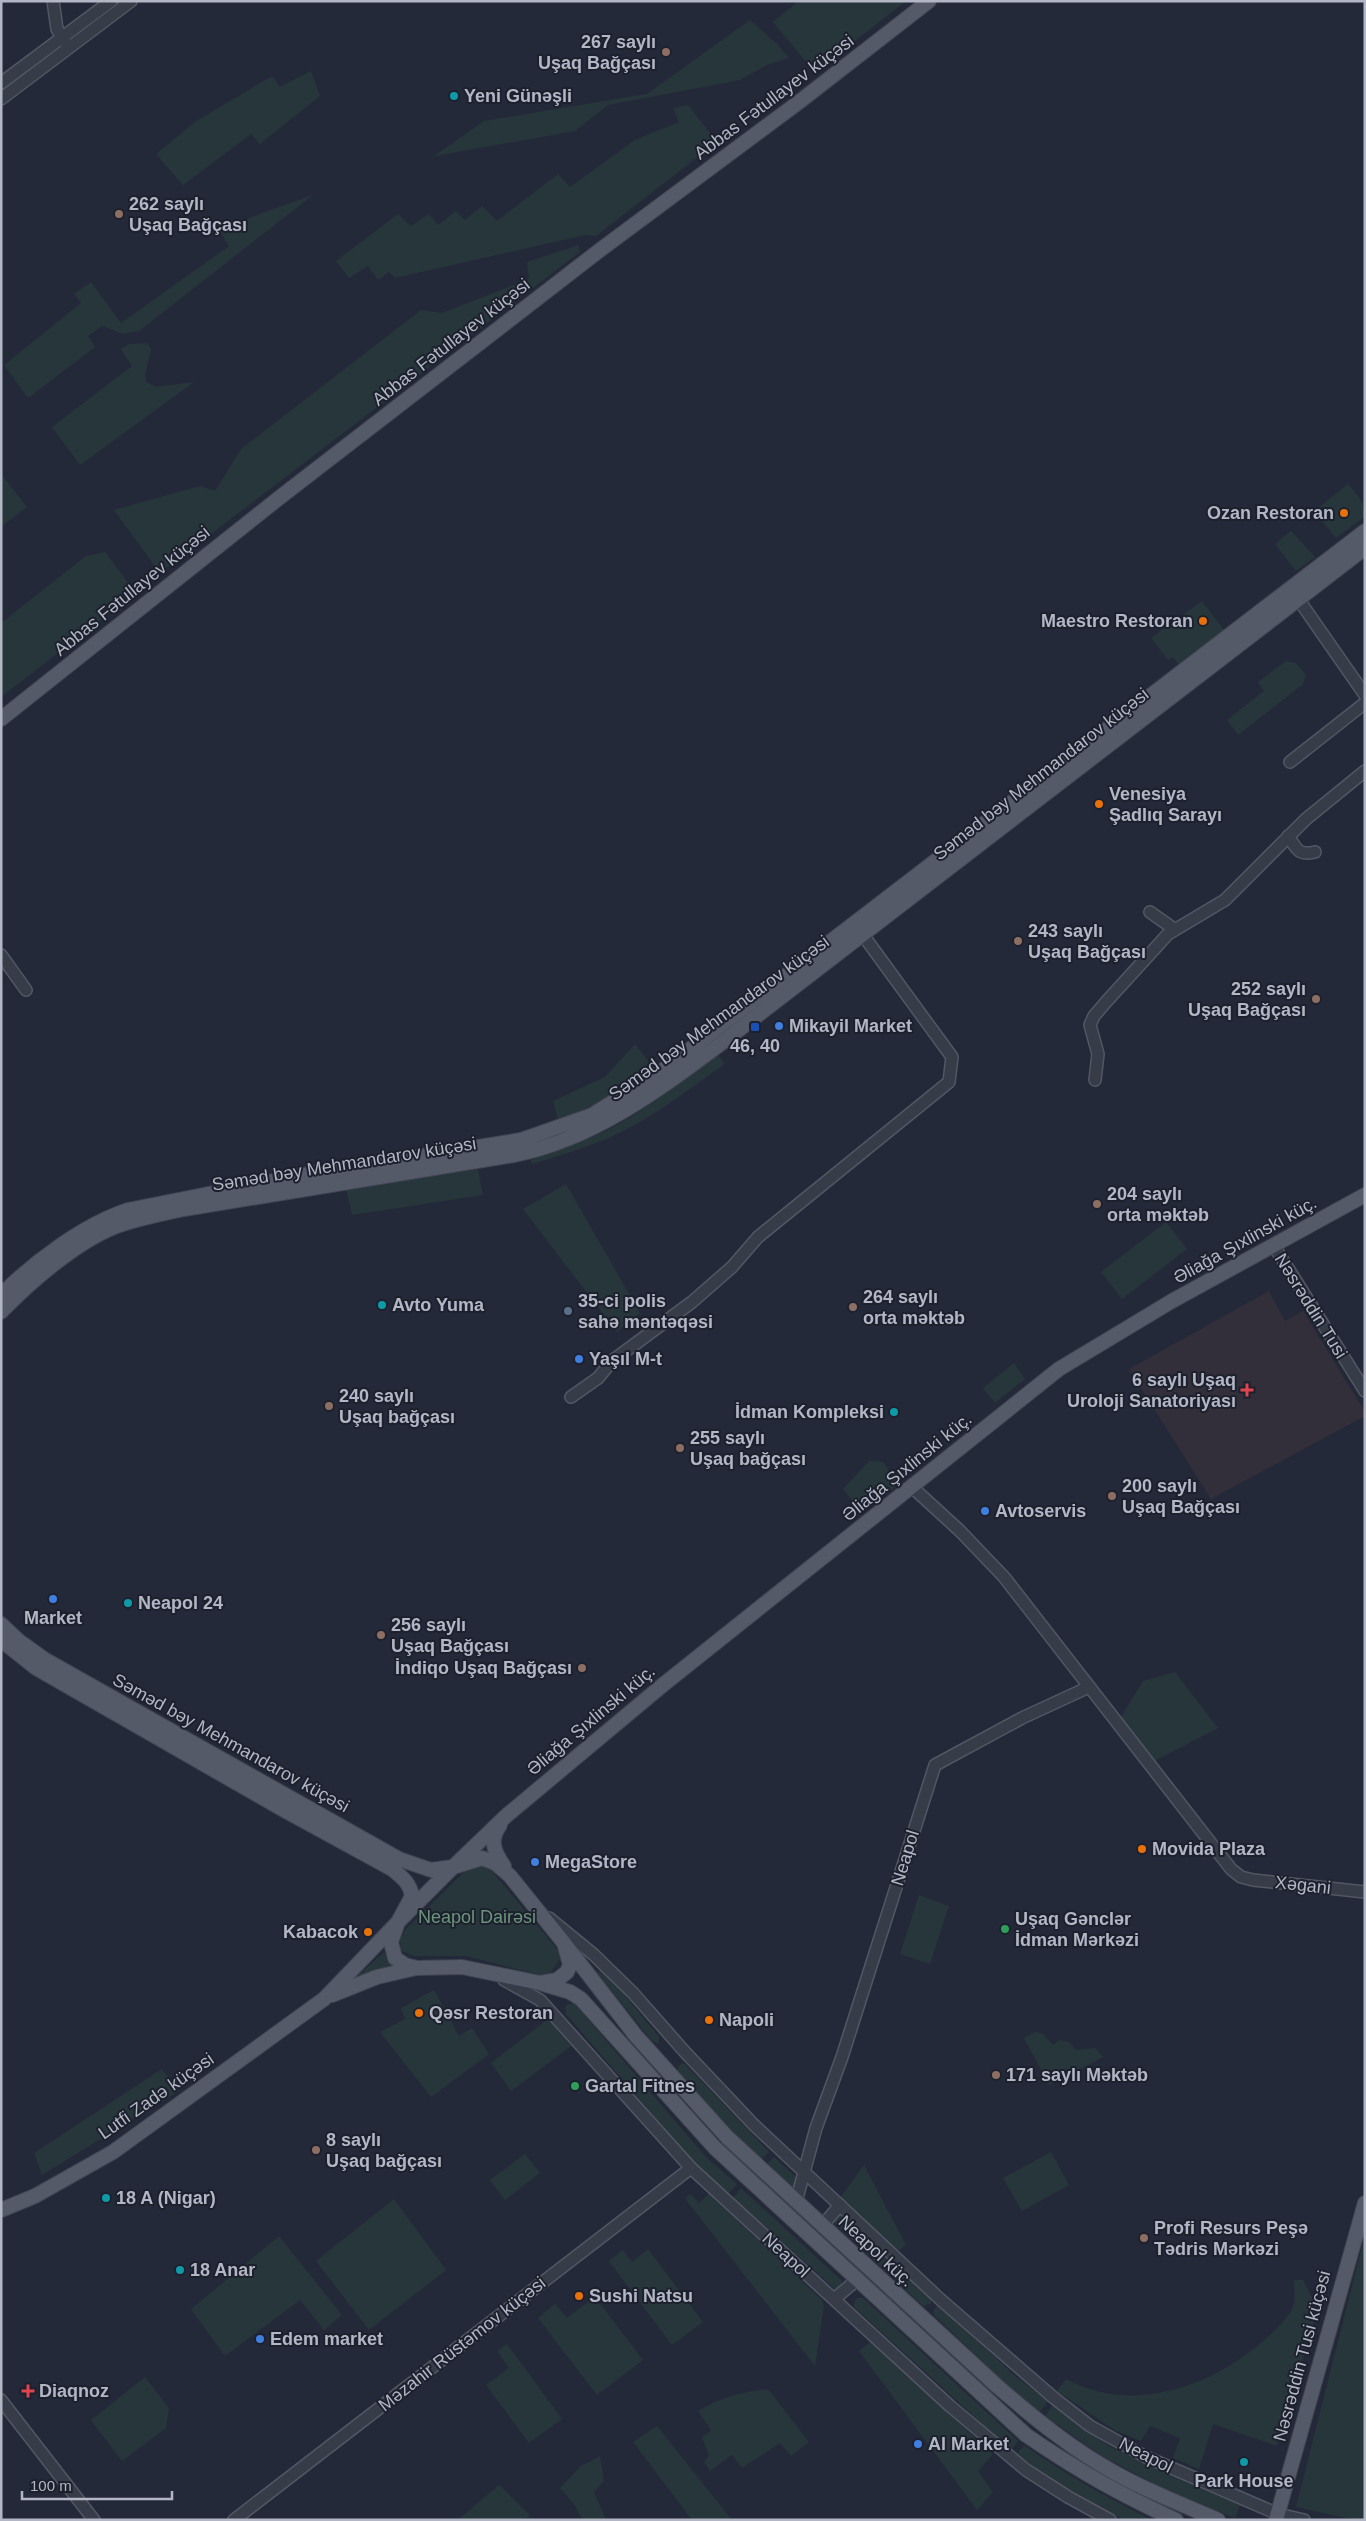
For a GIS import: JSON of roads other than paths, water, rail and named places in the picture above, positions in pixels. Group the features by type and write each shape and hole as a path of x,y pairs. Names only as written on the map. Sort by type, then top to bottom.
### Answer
{"main road":[{"name":"Abbas Fətullayev küçəsi","path":"1,718 287,492 600,250 799,102 929,1"},
{"name":"Səməd bəy Mehmandarov küçəsi","path":"1,1312 22,1292 78,1247 112,1228 131,1221 184,1209 524,1153 599,1126 664,1086 863,936 1294,593 1365,531"},
{"name":"Səməd bəy Mehmandarov küçəsi","path":"1,1295 51,1254 90,1226 108,1216 128,1210 304,1175 521,1140 592,1115 631,1092 702,1040 1294,593 1365,548"},
{"name":"Əliağa Şıxlinski küç.","path":"506,1816 670,1679 1073,1360 1172,1301 1365,1195"},
{"name":"Səməd bəy Mehmandarov küçəsi","path":"1,1624 19,1641 44,1658 399,1859 431,1870 453,1867 471,1860 488,1859 496,1862 510,1876"},
{"name":"Səməd bəy Mehmandarov küçəsi","path":"1,1640 23,1660 60,1682 284,1810 392,1869 405,1879 410,1887 412,1896 398,1922"},
{"path":"324,1999 398,1922 506,1816"},
{"path":"506,1816 495,1831 492,1841 494,1851 510,1876"},
{"name":"Neapol küç.","path":"510,1876 564,1943 611,2006 663,2068 727,2137 822,2226 1037,2421 1086,2456 1118,2475 1218,2520"},
{"path":"398,1922 392,1933 391,1949 400,1963 417,1968"},
{"path":"540,1982 557,1980 567,1972 569,1956 564,1943"},
{"name":"Neapol küç.","path":"324,1999 370,1980 417,1968 453,1967 482,1970 540,1982 570,1992 581,1999 715,2148 1026,2435 1111,2490 1176,2520"},
{"name":"Lutfi Zadə küçəsi","path":"1,2210 35,2196 113,2152 324,1999"},
{"name":"Nəsrəddin Tusi küçəsi","path":"1277,2517 1365,2203"}],"street":[{"path":"53,1 61,38 69,48"},
{"path":"1,83 111,1"},
{"path":"1,99 131,1"},
{"path":"1294,593 1365,695"},
{"path":"1290,762 1365,703"},
{"path":"1095,1080 1098,1061 1090,1025 1094,1016 1174,929 1226,900 1288,836 1365,771"},
{"path":"1288,836 1300,852 1304,854 1315,852"},
{"path":"1150,912 1174,929"},
{"path":"571,1397 598,1378 612,1361 692,1302 732,1267 758,1237 949,1082 952,1057 863,936"},
{"path":"1,955 26,990"},
{"name":"Nəsrəddin Tusi","path":"1274,1246 1365,1391"},
{"path":"912,1487 960,1531 998,1570 1089,1687"},
{"name":"Xəgani","path":"1089,1687 1218,1856 1241,1877 1365,1892"},
{"name":"Neapol","path":"796,2202 816,2128 860,2004 935,1765 1022,1718 1089,1687"},
{"name":"Neapol","path":"534,1906 593,1954 633,1993 716,2086 840,2205 1017,2368 1090,2426 1146,2457 1277,2517 1304,2520"},
{"name":"Neapol","path":"482,1970 514,1984 540,2000 691,2168 997,2447 1045,2483 1110,2520"},
{"name":"Məzahir Rüstəmov küçəsi","path":"234,2520 691,2168"},
{"path":"822,2226 840,2205"},
{"path":"834,2300 857,2280"},
{"path":"1,2400 94,2520"}],"place":[{"name":"267 saylı Uşaq Bağçası","path":"666,52"},
{"name":"Yeni Günəşli","path":"454,96"},
{"name":"262 saylı Uşaq Bağçası","path":"119,214"},
{"name":"Ozan Restoran","path":"1344,513"},
{"name":"Maestro Restoran","path":"1203,621"},
{"name":"Venesiya Şadlıq Sarayı","path":"1099,804"},
{"name":"243 saylı Uşaq Bağçası","path":"1018,941"},
{"name":"252 saylı Uşaq Bağçası","path":"1316,999"},
{"name":"Mikayil Market","path":"779,1026"},
{"name":"46, 40","path":"755,1027"},
{"name":"204 saylı orta məktəb","path":"1097,1204"},
{"name":"Avto Yuma","path":"382,1305"},
{"name":"264 saylı orta məktəb","path":"853,1307"},
{"name":"35-ci polis sahə məntəqəsi","path":"568,1311"},
{"name":"Yaşıl M-t","path":"579,1359"},
{"name":"6 saylı Uşaq Uroloji Sanatoriyası","path":"1247,1390"},
{"name":"240 saylı Uşaq bağçası","path":"329,1406"},
{"name":"İdman Kompleksi","path":"894,1412"},
{"name":"255 saylı Uşaq bağçası","path":"680,1448"},
{"name":"200 saylı Uşaq Bağçası","path":"1112,1496"},
{"name":"Avtoservis","path":"985,1511"},
{"name":"Market","path":"53,1599"},
{"name":"Neapol 24","path":"128,1603"},
{"name":"256 saylı Uşaq Bağçası","path":"381,1635"},
{"name":"İndiqo Uşaq Bağçası","path":"582,1668"},
{"name":"Movida Plaza","path":"1142,1849"},
{"name":"MegaStore","path":"535,1862"},
{"name":"Uşaq Gənclər İdman Mərkəzi","path":"1005,1929"},
{"name":"Kabacok","path":"368,1932"},
{"name":"Qəsr Restoran","path":"419,2013"},
{"name":"Napoli","path":"709,2020"},
{"name":"171 saylı Məktəb","path":"996,2075"},
{"name":"Gartal Fitnes","path":"575,2086"},
{"name":"8 saylı Uşaq bağçası","path":"316,2150"},
{"name":"18 A (Nigar)","path":"106,2198"},
{"name":"Profi Resurs Peşə Tədris Mərkəzi","path":"1144,2238"},
{"name":"18 Anar","path":"180,2270"},
{"name":"Sushi Natsu","path":"579,2296"},
{"name":"Edem market","path":"260,2339"},
{"name":"Diaqnoz","path":"28,2391"},
{"name":"Al Market","path":"918,2444"},
{"name":"Park House","path":"1244,2462"}],"park label":[{"name":"Neapol Dairəsi","path":"477,1917"}]}
